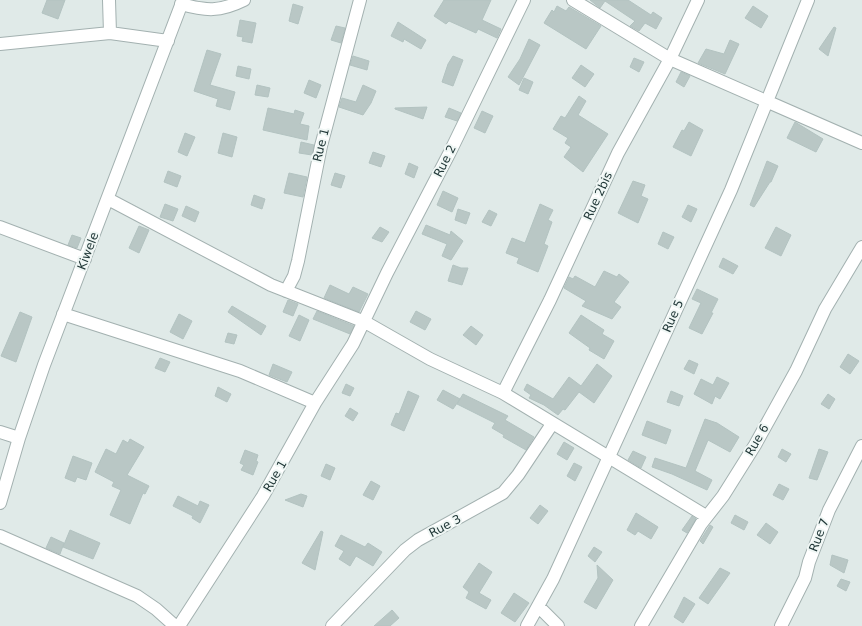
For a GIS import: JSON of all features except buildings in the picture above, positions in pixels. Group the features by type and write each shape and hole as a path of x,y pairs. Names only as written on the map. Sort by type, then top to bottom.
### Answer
{"street":[{"path":"109,0 110,33"},
{"path":"182,2 202,9 220,9 244,0"},
{"name":"Rue 1","path":"286,291 294,276 298,261 321,146 360,0"},
{"name":"Rue 2","path":"364,322 387,273 450,152 524,0"},
{"path":"573,0 670,59 862,143"},
{"name":"Rue 2bis","path":"502,393 550,300 618,153 670,59 698,0"},
{"name":"Rue 5","path":"527,626 539,607 609,458 731,190 808,0"},
{"name":"Kiwele","path":"0,503 19,438 63,314 182,2"},
{"path":"0,44 110,33 168,41"},
{"path":"108,199 245,272 286,291 364,322 430,359 502,393 706,516"},
{"path":"0,227 85,259"},
{"name":"Rue 6","path":"641,626 706,516 722,496 755,445 796,371 824,309 862,247"},
{"path":"63,314 240,371 316,403"},
{"name":"Rue 1","path":"178,626 263,496 300,434 316,403 353,344 364,322"},
{"name":"Rue 3","path":"332,626 405,550 418,540 503,493 518,475 552,424"},
{"path":"0,432 19,438"},
{"name":"Rue 7","path":"781,626 805,578 809,562 829,510 862,446"},
{"path":"0,536 137,596 156,609 175,626"},
{"path":"539,607 558,626"}]}
